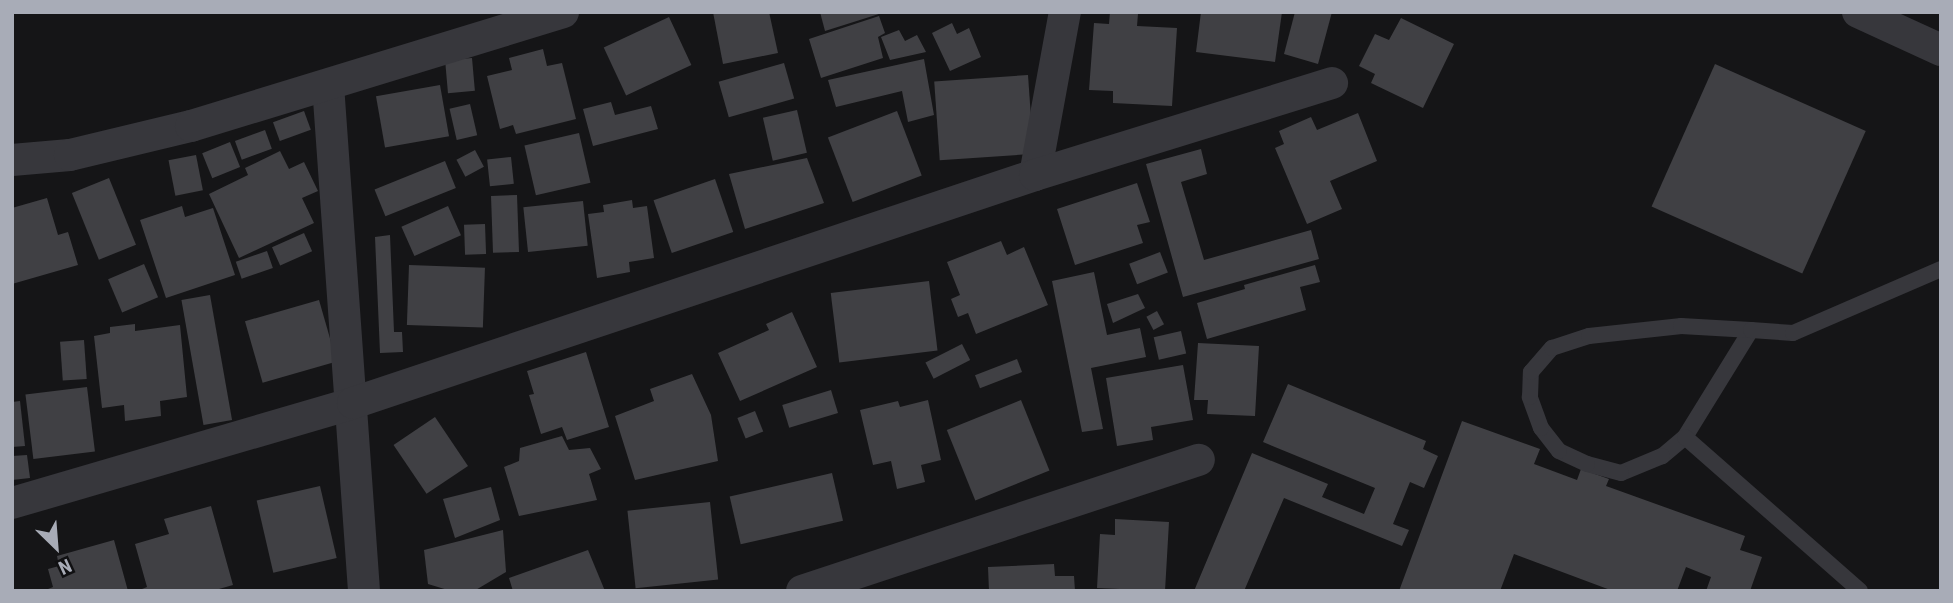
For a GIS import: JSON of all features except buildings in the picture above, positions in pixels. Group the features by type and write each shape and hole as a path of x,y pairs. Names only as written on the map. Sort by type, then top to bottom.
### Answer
{"street":[{"path":"12,160 70,155 191,126 563,12"},
{"path":"1035,176 1065,12"},
{"path":"1858,12 1941,50"},
{"path":"12,503 352,403 1035,176 1332,83"},
{"path":"328,85 364,591"},
{"path":"802,591 1199,460"}],"lane":[{"path":"1751,330 1685,437 1662,456 1621,472 1587,464 1559,451 1541,428 1530,397 1531,372 1552,348 1589,335 1681,326 1751,330 1793,333 1941,269"},
{"path":"1685,437 1860,591"}]}
